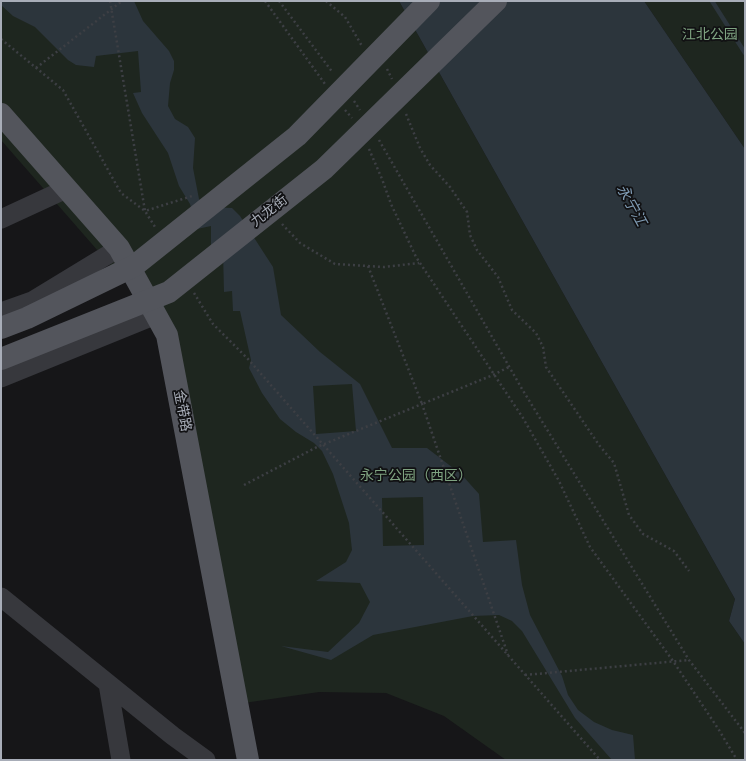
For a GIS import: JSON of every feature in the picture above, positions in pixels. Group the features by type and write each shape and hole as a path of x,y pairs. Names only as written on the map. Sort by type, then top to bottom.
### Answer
{"main road":[{"path":"1,328 27,318 134,266 297,136 429,1"},
{"name":"九龙街","path":"1,359 169,292 324,169 496,1"},
{"path":"471,26 502,1"},
{"name":"金带路","path":"1,114 119,248 167,335 248,760"}],"street":[{"path":"1,219 66,189"},
{"path":"1,312 32,302 119,248"},
{"path":"1,378 156,316"},
{"path":"1,596 108,684 173,736 206,760"},
{"path":"108,684 121,760"}],"path":[{"path":"110,1 145,211 157,231"},
{"path":"36,68 122,1"},
{"path":"265,1 330,90"},
{"path":"279,1 335,76"},
{"path":"326,1 345,17 362,46 367,50"},
{"path":"1,39 63,90 121,193 145,211"},
{"path":"382,64 387,68 392,80"},
{"path":"353,101 362,113"},
{"path":"344,108 354,120"},
{"path":"406,113 420,148 430,165 450,187 467,212 470,235 477,250 498,277 512,310 536,333 543,347 546,367 598,446 614,464 629,515 643,534 674,551 688,571"},
{"path":"375,133 509,367 689,660 745,733"},
{"path":"367,146 382,179 391,204 419,263 523,418 560,481 590,547 673,661 720,730 737,760"},
{"path":"145,211 197,194"},
{"path":"281,223 300,243 335,264 384,267 419,263"},
{"path":"368,266 422,404 509,657"},
{"path":"193,291 213,324 248,359 600,760"},
{"path":"244,485 323,444 493,375 509,367"},
{"path":"525,675 689,660"}],"green space":[{"name":"永宁公园（西区）","path":"1,1 399,1 735,599 729,621 745,644 745,760 506,760 444,716 386,693 319,692 237,704 161,323 1,140"},
{"name":"江北公园","path":"644,1 745,1 745,149"}],"water":[{"path":"1,1 134,1 143,21 169,51 174,61 168,106 175,119 188,127 195,138 193,168 199,199 204,205 211,207 232,208 240,216 273,267 281,315 320,352 360,384 392,448 427,448 461,474 479,494 483,542 516,540 522,585 530,615 562,676 568,695 578,710 594,722 612,730 633,735 635,760 612,760 575,718 522,631 512,621 499,615 473,616 373,635 331,660 281,646 328,652 359,623 370,602 360,583 316,581 346,562 352,550 349,523 333,474 322,451 314,443 296,432 280,419 262,393 249,368 251,360 240,311 233,311 232,291 224,292 223,251 211,251 211,226 197,229 190,204 179,186 168,153 142,113 133,93 141,92 138,51 96,56 94,67 76,65 68,60 35,27 13,16 1,5","holes":["352,384 356,431 316,434 313,386","423,497 424,545 383,546 382,498"]},
{"name":"永宁江","path":"399,1 644,1 745,149 745,644 729,621 735,599"}],"waterway":[{"path":"712,1 745,53"}]}
